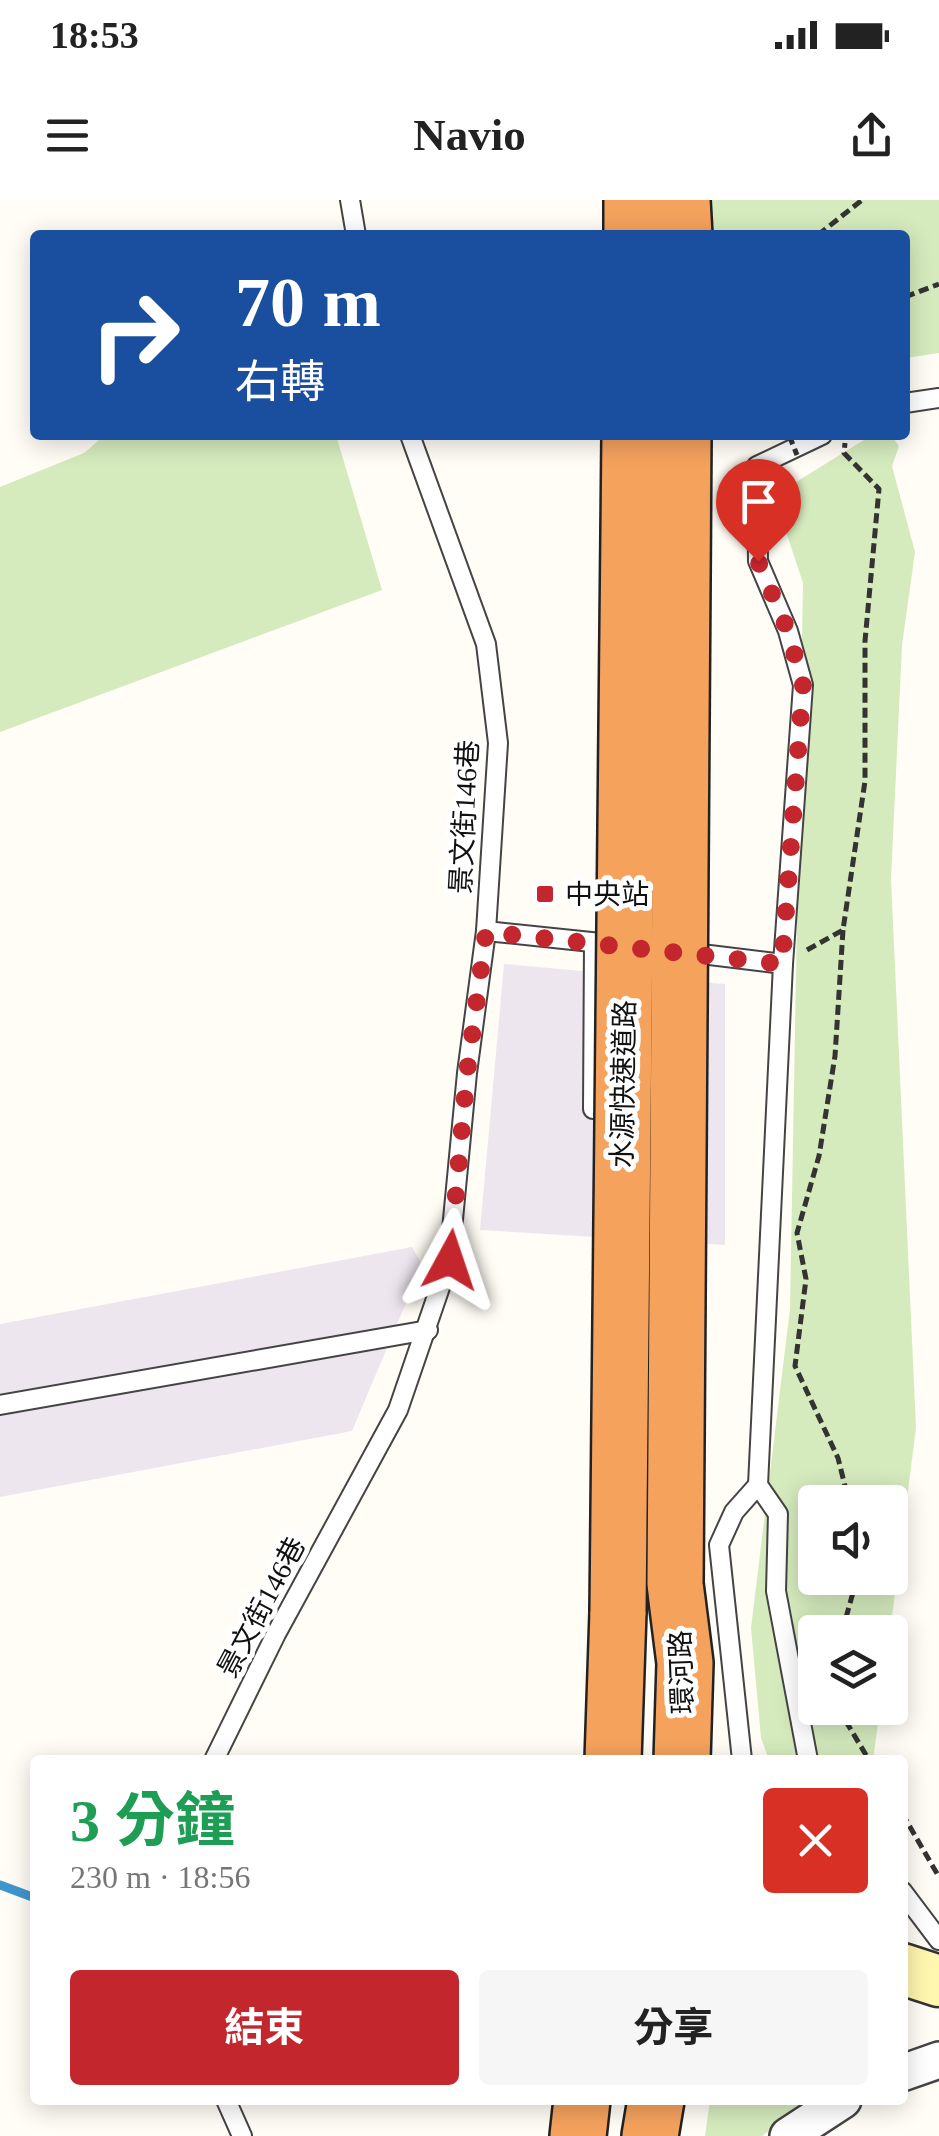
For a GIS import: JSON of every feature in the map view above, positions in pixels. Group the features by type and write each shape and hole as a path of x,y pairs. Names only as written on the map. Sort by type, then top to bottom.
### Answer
{"highway":[{"path":"632,200 632,230"},
{"path":"682,200 684,230"},
{"name":"水源快速道路","path":"613,1755 618,1612 630,440"},
{"name":"水源快速道路","path":"674,1584 683,440"},
{"name":"環河路","path":"674,1584 684,1662 682,1755"},
{"path":"684,1662 707,1755"},
{"path":"578,2136 581,2105"},
{"path":"605,2136 608,2105"},
{"path":"650,2136 655,2105"},
{"path":"675,2136 679,2105"}],"street":[{"path":"908,1971 939,1981"},
{"path":"908,2072 939,2060"},
{"path":"788,2136 835,2105"}],"lane":[{"path":"350,200 355,230"},
{"path":"910,402 939,398"},
{"name":"景文街146巷","path":"216,1755 276,1634 398,1410 450,1260 467,1073 486,932 498,743 486,644 412,440"},
{"path":"807,1755 776,1590 778,1514 758,1485 782,964 803,685 788,631 758,561 758,466 812,440"},
{"path":"486,932 782,964"},
{"path":"593,1109 594,943"},
{"path":"0,1405 428,1330"},
{"path":"741,1755 718,1545 734,1512 758,1485"},
{"path":"908,1899 937,1935"},
{"path":"908,1919 937,1935"},
{"path":"228,2105 242,2136"}],"path":[{"path":"824,230 862,200"},
{"path":"910,294 939,284"},
{"path":"791,440 798,455"},
{"path":"845,440 844,453 878,489 865,641 865,781 842,930 835,1056 818,1156 796,1233 806,1279 795,1366 838,1458 845,1485"},
{"path":"782,964 842,930"},
{"path":"848,1725 866,1755"},
{"path":"908,1823 939,1877"}],"shaded area":[{"path":"504,964 725,984 725,1245 480,1230"},
{"path":"412,1247 422,1265 352,1431 0,1497 0,1324"}],"green space":[{"path":"605,200 939,200 939,353 910,357 910,230 608,230"},
{"path":"99,440 337,440 382,590 0,732 0,487 84,453"},
{"path":"864,440 895,440 899,446 892,466 915,552 902,645 891,879 916,1428 908,1491 908,1485 798,1485 798,1595 895,1595 892,1615 798,1615 798,1725 878,1725 874,1755 767,1755 761,1738 751,1628 790,1309 803,583 787,535 780,492"},
{"path":"709,2105 802,2105 762,2136 705,2136"}],"waterway":[{"path":"0,1885 30,1896"}],"place":[{"name":"中央站","path":"545,894"}],"route":[{"path":"450,1260 467,1073 486,932 782,964 803,685 788,631 758,561"}]}
